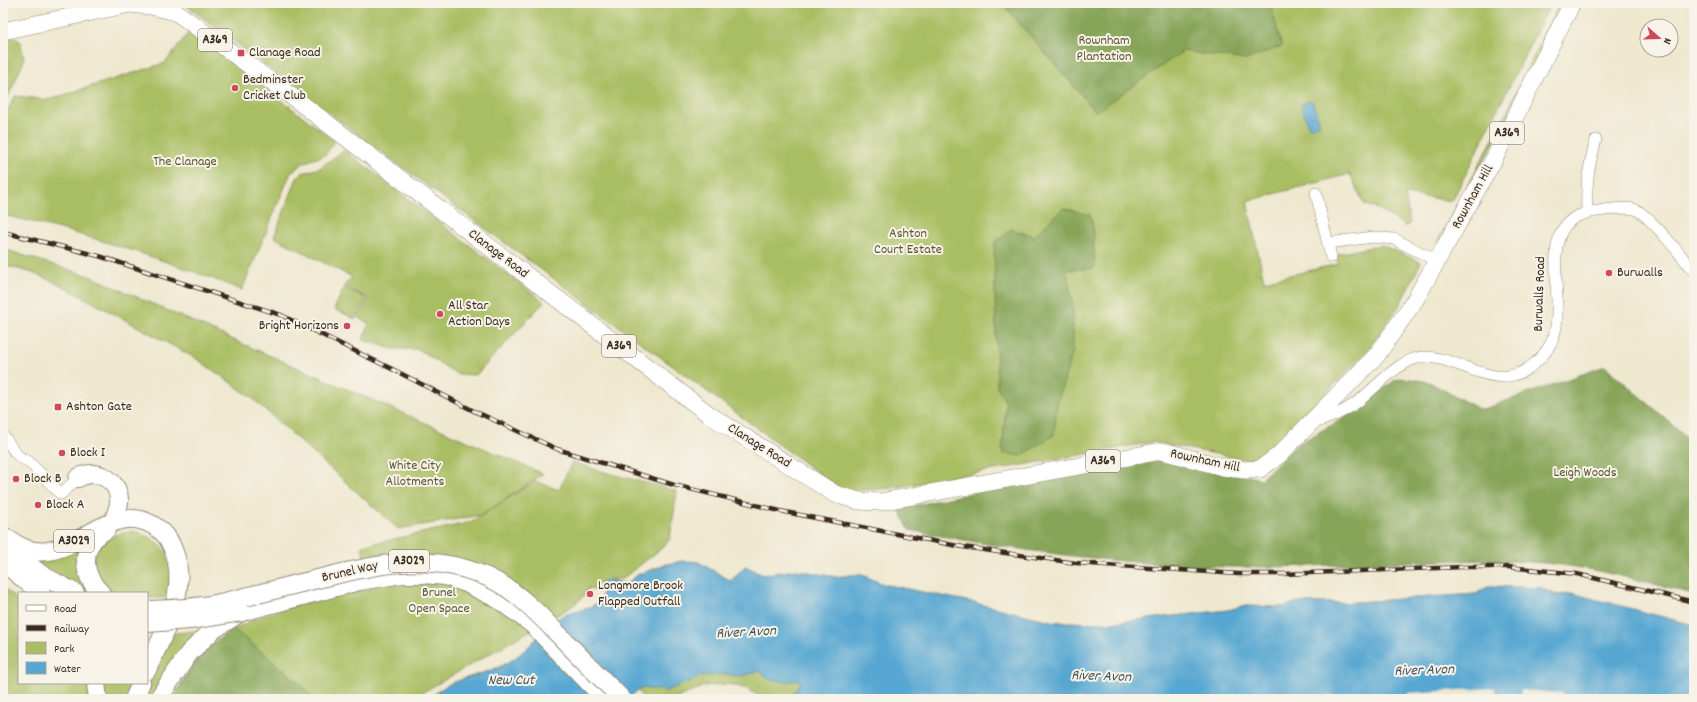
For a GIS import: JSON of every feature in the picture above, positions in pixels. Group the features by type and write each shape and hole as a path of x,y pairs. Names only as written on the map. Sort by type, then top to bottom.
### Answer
{"highway":[{"path":"78,478 85,474 97,474 107,478 116,487 120,502 113,522"},
{"name":"A3029","path":"3,536 17,545 32,551 46,551 67,544 113,522 128,519 146,521 163,532 170,542 179,567 177,595 148,668"},
{"name":"A3029","path":"100,592 93,585 86,570 86,558 91,544 102,532 108,529 123,524 146,521"},
{"path":"3,544 42,575 73,592"},
{"name":"Brunel Way","path":"148,614 220,603 345,572 393,562 409,561 450,564 475,572 507,588 537,612 622,699"},
{"path":"3,562 40,592"},
{"path":"3,571 23,592"},
{"name":"Brunel Way","path":"148,614 190,620 241,612 291,598 380,577 424,574 445,576 486,592 509,606 532,624 605,699"},
{"name":"A3029","path":"158,699 189,652 213,630 241,612"},
{"path":"96,684 98,699"},
{"path":"134,699 141,684"}],"main road":[{"name":"Rownham Hill","path":"880,502 1162,452 1236,469 1260,469 1279,455 1377,355 1415,300 1494,159 1572,3"},
{"name":"Clanage Road","path":"3,31 130,4 161,5 176,12 302,104 711,416 835,494 859,501 880,502"}],"street":[{"path":"1587,213 1587,172 1596,140"},
{"path":"1316,193 1331,257"},
{"name":"Burwalls Road","path":"1310,424 1333,417 1355,404 1404,363 1420,358 1433,358 1498,377 1514,375 1528,368 1552,343 1555,332 1558,297 1556,256 1560,234 1570,221 1587,213 1606,210 1636,209 1649,220 1694,272"},
{"path":"1328,243 1373,237 1394,239 1437,261"},
{"path":"3,436 22,459 28,461 61,494 78,478"}],"green space":[{"name":"Ashton Court Estate","path":"183,3 1551,3 1452,201 1405,194 1410,224 1405,226 1380,210 1364,204 1350,174 1247,201 1264,281 1338,264 1337,254 1381,245 1421,262 1399,306 1368,350 1302,418 1254,461 1153,442 892,488 844,492 365,140"},
{"name":"Rownham Plantation","path":"1002,3 1270,3 1282,46 1246,60 1183,51 1096,112"},
{"path":"1559,3 1568,3 1528,83 1437,243 1500,126"},
{"name":"The Clanage","path":"190,31 335,141 325,155 305,162 291,172 242,290 94,238 3,215 3,120 15,96 48,100 165,63"},
{"path":"10,35 20,41 24,58 3,108 3,37"},
{"path":"344,150 544,302 476,375 457,374 418,349 393,349 363,340 369,323 358,318 368,298 344,286 352,277 274,237 297,178 302,173 320,168"},
{"path":"1063,208 1090,215 1093,226 1095,268 1066,270 1073,306 1073,351 1057,404 1054,435 1021,456 1002,453 1006,403 997,386 994,244 1011,229 1034,236"},
{"name":"White City Allotments","path":"3,249 92,277 543,474 482,515 398,529 251,397 197,359 59,284 30,272 3,265"},
{"path":"344,288 366,298 355,319 334,309"},
{"name":"Leigh Woods","path":"1605,366 1694,443 1694,594 1602,572 1546,563 1470,560 1316,566 1240,567 1157,564 1074,556 1032,551 909,530 899,509 990,489 1163,457 1261,479 1296,445 1353,413 1395,380 1404,378 1429,382 1481,410"},
{"name":"Brunel Open Space","path":"572,462 677,491 670,539 662,548 622,579 611,579 613,583 615,581 626,584 639,574 667,564 692,561 702,564 731,581 745,566 763,575 796,570 836,577 860,574 883,584 966,601 1055,622 1111,623 1229,610 1242,606 1284,607 1294,603 1343,603 1476,594 1489,586 1541,588 1556,595 1575,594 1679,636 636,614 429,699 448,685 502,666 513,660 519,656 554,621 566,615 584,610 595,604 603,595 601,590 599,592 589,588 584,596 571,607 411,699 173,699 189,671 201,655 218,640 237,628 280,610 370,589 362,546 472,522 535,481 559,490"},
{"path":"133,531 145,535 161,546 165,551 170,563 171,571 170,598 148,598 148,592 108,592 100,586 95,573 95,553 105,541 123,533"},
{"path":"90,539 91,592 82,592 65,585 26,556"},
{"path":"3,587 18,601 18,684 86,684 90,699 3,699"},
{"path":"234,629 299,683 314,699 173,699 199,659 214,643"},
{"path":"203,630 151,699 140,699 148,684 169,634"},
{"path":"710,648 854,699 762,699 748,689 728,684 704,686 675,699 645,699 637,690 626,699 541,699"},
{"path":"102,684 132,684 125,699 104,699"}],"water":[{"path":"1312,100 1320,124 1309,128 1301,104"},
{"path":"680,561 698,562 731,581 745,566 763,575 796,570 836,577 860,574 883,584 966,601 1055,622 1111,623 1229,610 1242,606 1284,607 1294,603 1343,603 1476,594 1489,586 1541,588 1556,595 1575,594 1694,625 1694,699 793,699 793,694 800,685 799,680 786,682 777,680 771,681 760,671 741,676 723,674 701,677 666,691 642,688 626,699 429,699 454,682 490,671 509,662 524,651 558,619 586,609 597,603 602,596 603,581 611,580 626,584 639,574"}],"pier":[{"path":"1495,688 1496,699 1408,699 1408,693"},
{"path":"1521,690 1561,693 1563,695 1562,699 1527,697 1526,699 1521,699"},
{"path":"1239,696 1386,696 1386,699 1239,699"}],"railway":[{"path":"3,232 99,256 281,315 474,411 557,449 674,485 780,511 963,547 1076,563 1238,574 1508,567 1577,574 1694,602"}],"place":[{"name":"Clanage Road","path":"241,53"},
{"name":"Bedminster Cricket Club","path":"235,88"},
{"name":"Burwalls","path":"1609,273"},
{"name":"All Star Action Days","path":"440,314"},
{"name":"Bright Horizons","path":"347,326"},
{"name":"Ashton Gate","path":"58,407"},
{"name":"Block I","path":"62,453"},
{"name":"Block B","path":"16,479"},
{"name":"Block A","path":"38,505"},
{"name":"Longmore Brook Flapped Outfall","path":"590,594"}],"water label":[{"name":"River Avon","path":"746,633"},
{"name":"River Avon","path":"1424,671"},
{"name":"River Avon","path":"1101,677"},
{"name":"New Cut","path":"511,681"}]}
